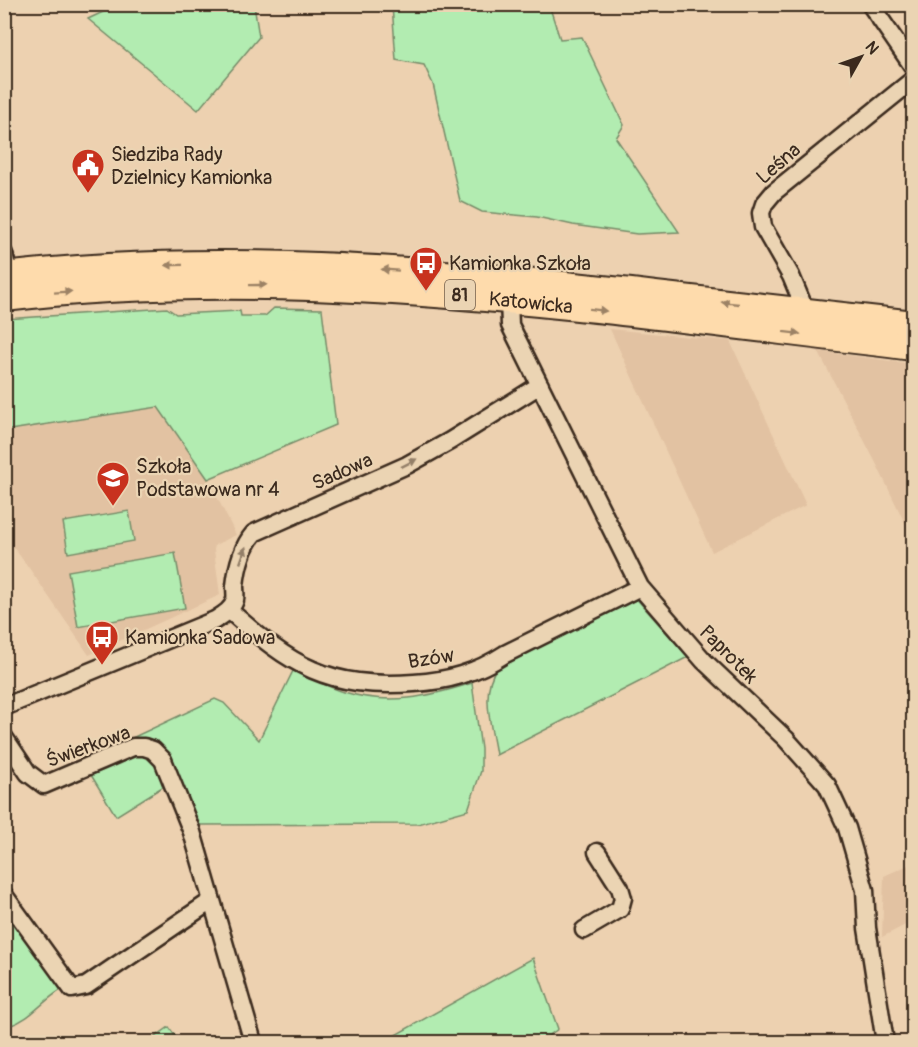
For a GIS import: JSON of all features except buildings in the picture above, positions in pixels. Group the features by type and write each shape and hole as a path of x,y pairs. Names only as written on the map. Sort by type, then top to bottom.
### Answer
{"main road":[{"name":"Katowicka","path":"6,276 81,268 134,266 309,265 478,276 914,324"},
{"name":"Katowicka","path":"6,276 143,287 278,285 426,292 914,346"}],"street":[{"path":"870,4 914,68"},
{"name":"Leśna","path":"806,312 791,276 763,227 761,213 764,204 774,192 914,79"},
{"name":"Paprotek","path":"509,300 510,325 640,587 704,661 786,739 827,785 847,828 863,882 873,969 885,1042"},
{"name":"Sadowa","path":"229,610 234,601 240,560 247,542 254,533 407,465 540,385"},
{"name":"Bzów","path":"229,610 268,645 315,672 339,680 362,684 391,685 441,680 467,674 640,587"},
{"path":"4,707 215,620 229,610"},
{"name":"Świerkowa","path":"4,737 28,773 44,785 133,747 153,750 163,760 192,832 253,1042"},
{"path":"584,930 620,909 623,898 620,888 597,852"},
{"path":"4,895 72,989 76,990 86,986 212,901"}],"shaded area":[{"path":"610,329 730,341 806,505 712,552"},
{"path":"818,351 913,364 913,540 877,465"},
{"name":"Szkoła Podstawowa nr 4","path":"158,407 208,479 236,535 215,545 220,595 89,655 5,536 5,431"},
{"path":"913,863 913,921 882,937 884,876"}],"green space":[{"path":"120,4 254,5 259,37 198,110 88,19"},
{"path":"392,5 549,5 560,39 582,37 624,125 616,138 679,232 637,234 573,225 537,217 482,212 460,201 433,84 424,65 396,60"},
{"path":"167,308 176,314 240,311 241,316 265,316 274,308 322,309 336,425 208,479 158,407 10,430 5,442 5,319"},
{"path":"129,511 134,541 68,553 63,522"},
{"path":"175,553 185,608 78,627 68,571"},
{"path":"634,596 688,657 496,755 488,698 492,676 498,666"},
{"path":"293,671 344,692 377,698 424,696 472,683 481,749 481,771 468,810 418,824 197,825 147,740 134,737 215,699 224,703 259,740"},
{"path":"134,752 154,757 169,790 164,786 116,816 88,770"},
{"path":"4,904 59,983 61,990 30,1015 9,1026 4,1021"},
{"path":"533,958 558,1029 544,1039 545,1042 383,1042"},
{"path":"169,1027 179,1042 148,1042"}],"place":[{"name":"Siedziba Rady Dzielnicy Kamionka","path":"88,194"},
{"name":"Kamionka Szkoła","path":"426,292"},
{"name":"Szkoła Podstawowa nr 4","path":"113,507"},
{"name":"Kamionka Sadowa","path":"102,666"}]}
